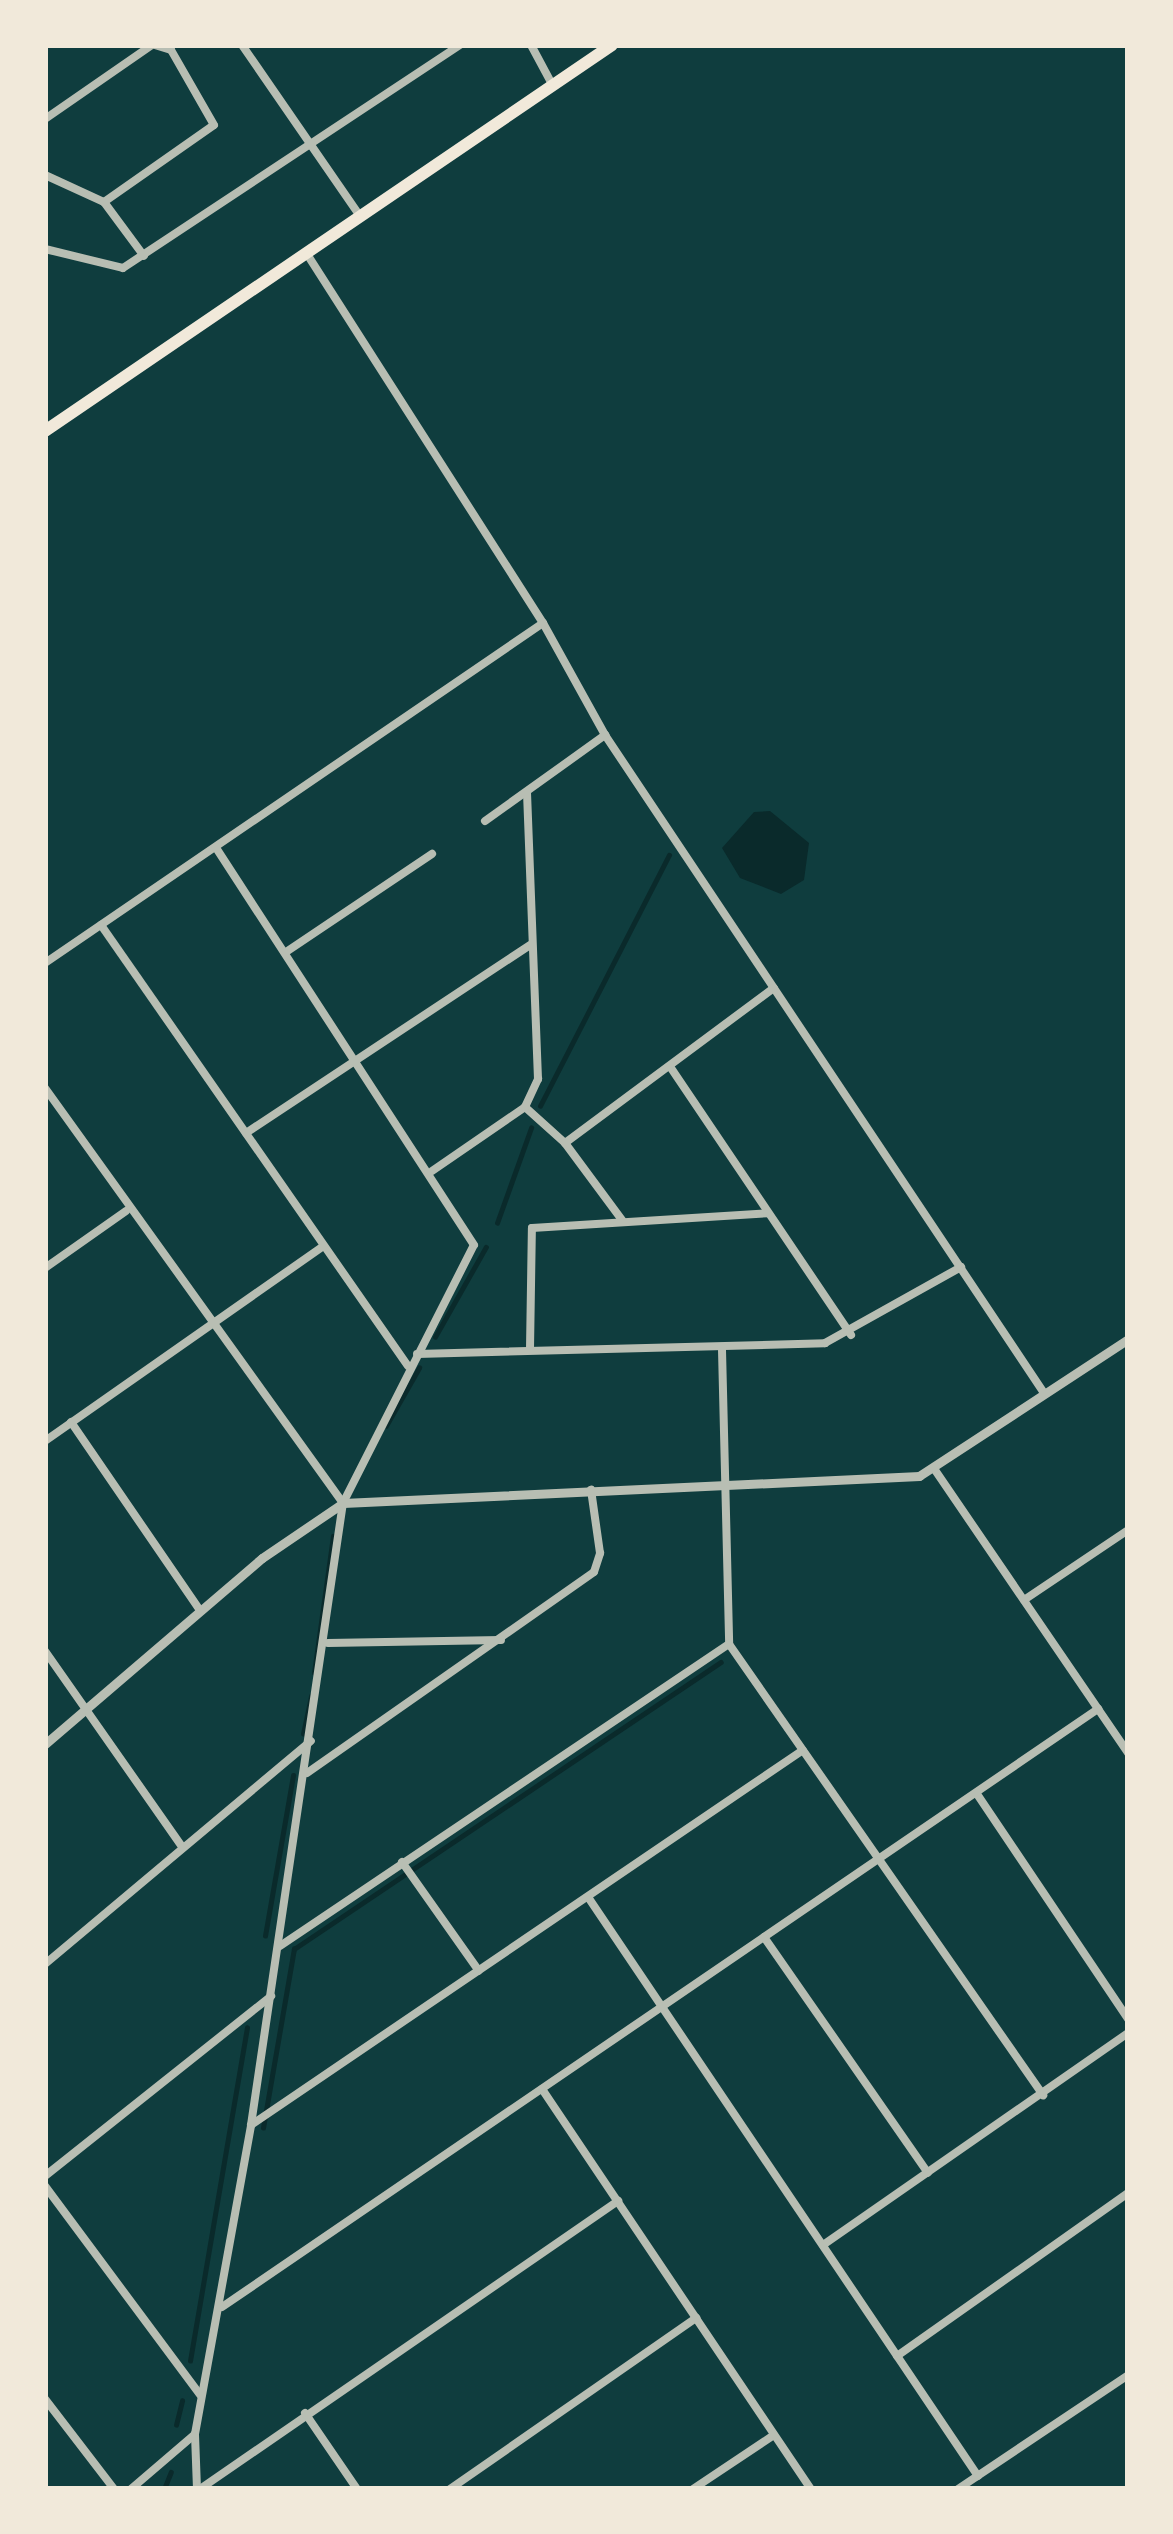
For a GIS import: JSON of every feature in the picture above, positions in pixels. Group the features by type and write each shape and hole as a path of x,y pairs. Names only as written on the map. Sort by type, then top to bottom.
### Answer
{"highway":[{"path":"45,431 612,45"}],"street":[{"path":"130,61 137,45"},
{"path":"45,118 154,45 171,50 214,125 104,202"},
{"path":"242,45 306,146 360,217"},
{"path":"45,249 109,270 143,256 460,45"},
{"path":"530,45 553,86"},
{"path":"45,175 104,202 143,256"},
{"path":"307,254 543,623 605,735 1044,1393"},
{"path":"45,963 543,623"},
{"path":"485,821 605,735"},
{"path":"432,1171 525,1107 538,1079 527,792"},
{"path":"198,2489 195,2434 222,2307 280,1946 328,1643 343,1503 474,1245 432,1171 217,847"},
{"path":"286,952 432,854"},
{"path":"101,925 409,1367"},
{"path":"246,1133 530,945"},
{"path":"566,1143 774,988"},
{"path":"671,1067 851,1335"},
{"path":"45,1088 126,1211 343,1503"},
{"path":"525,1107 566,1143 623,1221"},
{"path":"45,1268 126,1211"},
{"path":"530,1348 529,1230 768,1213"},
{"path":"45,1441 324,1246"},
{"path":"416,1354 530,1348 722,1350 851,1335 961,1267"},
{"path":"45,1744 199,1609 343,1503 591,1488 900,1480 935,1471 1128,1340"},
{"path":"722,1350 730,1644 1043,2095"},
{"path":"70,1422 199,1609"},
{"path":"935,1471 1128,1753"},
{"path":"307,1773 503,1640 597,1569 591,1488"},
{"path":"1024,1600 1128,1530"},
{"path":"328,1643 503,1640"},
{"path":"280,1946 730,1644"},
{"path":"45,1651 181,1846"},
{"path":"222,2307 1098,1709"},
{"path":"45,1964 312,1740"},
{"path":"251,2125 803,1750"},
{"path":"977,1794 1128,2019"},
{"path":"402,1862 478,1971"},
{"path":"588,1897 978,2476"},
{"path":"764,1937 928,2173"},
{"path":"45,2176 272,1995"},
{"path":"823,2245 1128,2033"},
{"path":"542,2089 811,2489"},
{"path":"45,2186 201,2397"},
{"path":"897,2356 1128,2193"},
{"path":"198,2489 618,2201"},
{"path":"450,2489 696,2318"},
{"path":"958,2489 1128,2375"},
{"path":"45,2399 114,2489"},
{"path":"305,2413 357,2489"},
{"path":"131,2489 195,2434"},
{"path":"694,2489 774,2434"}],"water":[{"path":"770,811 809,843 804,880 781,894 740,878 722,848 754,812"}],"waterway":[{"path":"540,1106 669,855"},
{"path":"497,1223 531,1128"},
{"path":"435,1337 486,1247"},
{"path":"386,1426 419,1368"},
{"path":"314,1673 333,1536"},
{"path":"263,2128 294,1949 721,1662"},
{"path":"303,1734 311,1696"},
{"path":"265,1936 293,1775"},
{"path":"190,2361 247,2028"},
{"path":"176,2425 182,2401"},
{"path":"164,2489 171,2472"}]}
